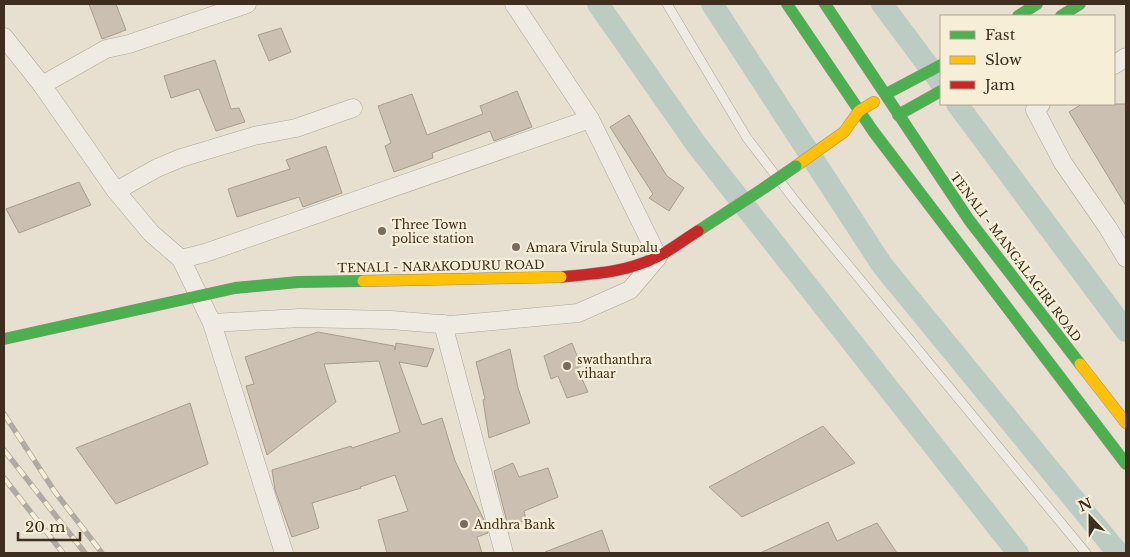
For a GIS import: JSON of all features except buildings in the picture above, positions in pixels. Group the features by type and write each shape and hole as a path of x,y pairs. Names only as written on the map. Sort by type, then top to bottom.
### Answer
{"main road":[{"name":"TENALI - MANGALAGIRI ROAD","path":"787,4 859,111 872,127 969,220 1126,422"},
{"name":"TENALI - MANGALAGIRI ROAD","path":"825,4 886,94 872,127"},
{"path":"1020,15 1037,4"},
{"path":"1063,15 1080,4"},
{"path":"940,66 886,94 859,111 1126,464"},
{"path":"872,127 940,92"},
{"name":"TENALI - NARAKODURU ROAD","path":"4,339 235,288 298,282 561,277 618,270 658,257 681,240 796,166 872,127"},
{"path":"987,282 1005,268"}],"street":[{"path":"42,85 106,49 129,44 247,4"},
{"path":"212,323 300,318 390,320 451,325 578,313 630,290 658,257 590,119 514,4"},
{"path":"4,37 42,85 116,191 151,233 181,259 212,323 284,553"},
{"path":"1115,64 1126,57"},
{"path":"1040,105 1035,110 1062,163 1108,228 1126,258"},
{"path":"116,191 157,168 182,158 254,136 296,128 353,108"},
{"path":"181,259 214,250 590,119"},
{"path":"442,324 504,553"}],"lane":[{"path":"667,4 747,138 944,383 1086,553"}],"waterway":[{"path":"598,4 696,144 1018,553"},
{"path":"712,4 882,265 1118,553"},
{"path":"882,4 940,82"},
{"path":"958,105 1126,331"}],"railway":[{"path":"4,414 55,492 102,553"},
{"path":"4,450 85,553"},
{"path":"4,478 63,553"}],"traffic: fast":[{"path":"787,4 873,131 1126,464"},
{"path":"825,4 969,220 1080,364"},
{"path":"1020,15 1037,4"},
{"path":"1063,15 1080,4"},
{"path":"886,94 940,66"},
{"path":"898,115 940,92"},
{"path":"764,188 796,166"},
{"path":"698,231 764,188"},
{"path":"4,339 235,288 298,282 363,281"}],"traffic: slow":[{"path":"796,166 844,132 859,111 874,102"},
{"path":"363,281 561,277"},
{"path":"1080,364 1126,423"}],"traffic: jam":[{"path":"561,277 586,275 636,266 659,256 698,231"}],"place":[{"name":"Three Town police station","path":"382,231"},
{"name":"Amara Virula Stupalu","path":"516,247"},
{"name":"swathanthra vihaar","path":"567,366"},
{"name":"Andhra Bank","path":"464,524"}]}
